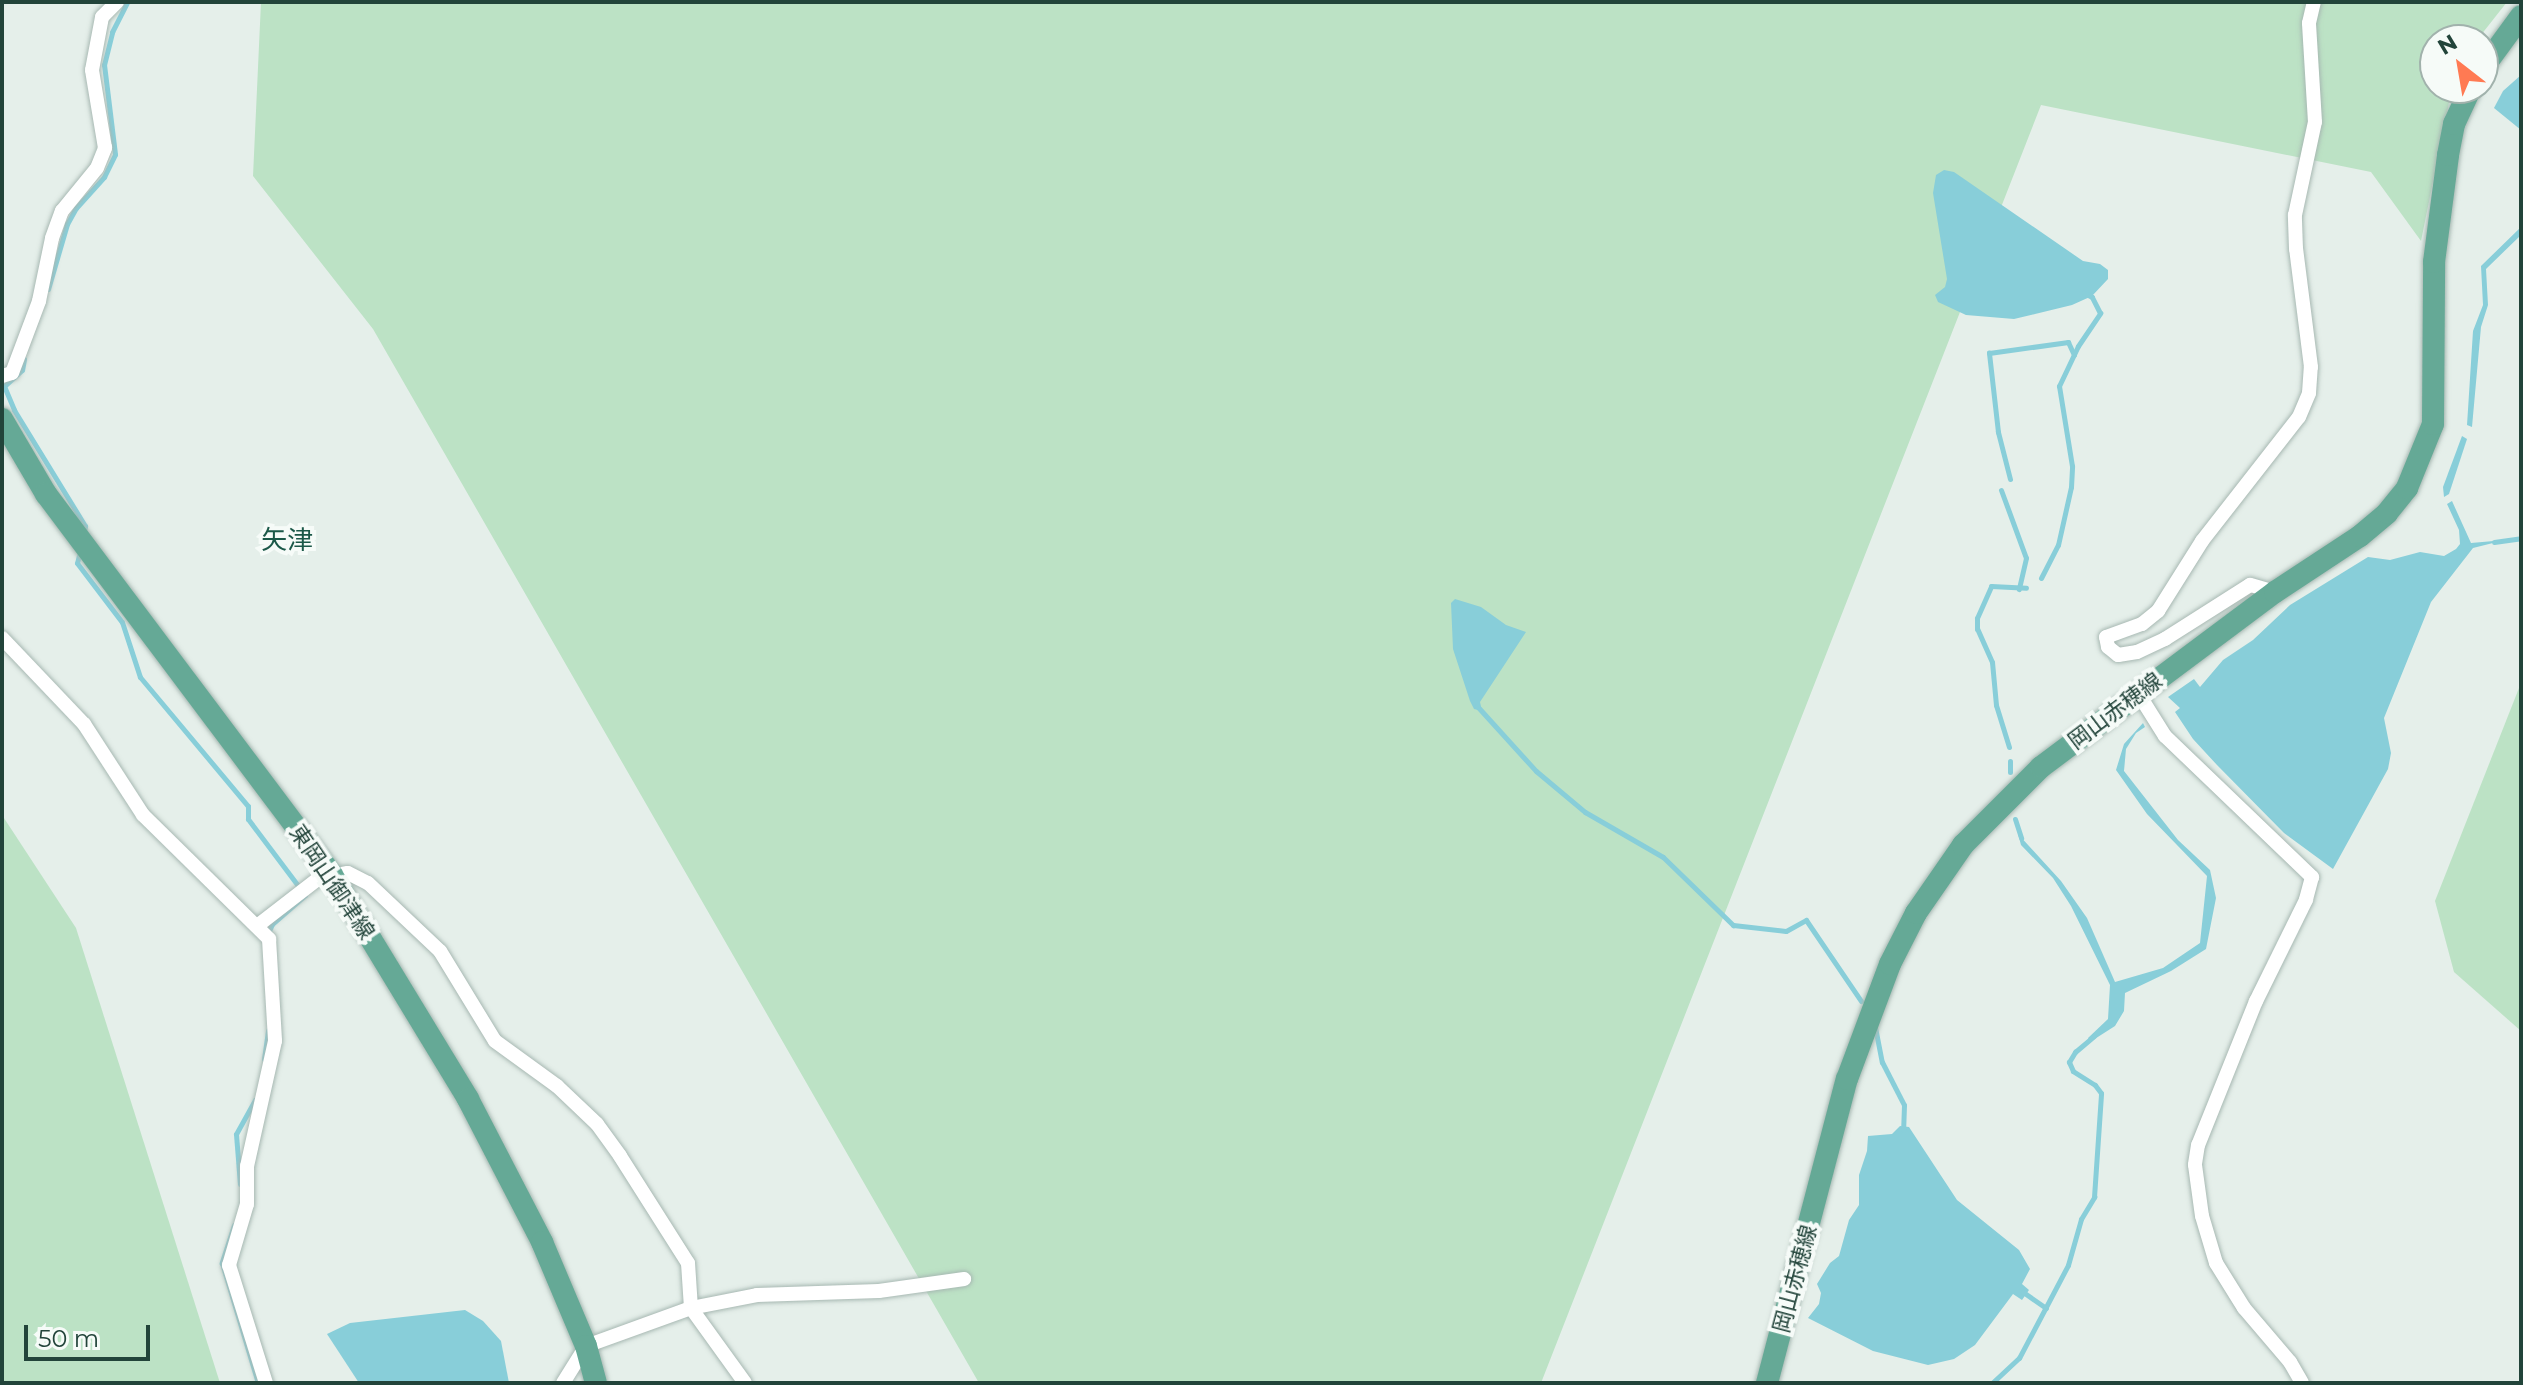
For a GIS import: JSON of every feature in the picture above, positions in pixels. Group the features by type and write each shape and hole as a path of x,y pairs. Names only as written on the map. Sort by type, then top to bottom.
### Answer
{"main road":[{"path":"2499,46 2521,16"},
{"name":"岡山赤穂線","path":"1767,1383 1847,1079 1890,964 1916,913 1963,845 2041,767 2275,592 2387,513 2407,488 2433,424 2434,262 2448,155 2454,124 2463,104"},
{"name":"東岡山御津線","path":"2,419 46,494 332,875 468,1099 542,1242 586,1346 596,1383"}],"street":[{"path":"2,376 12,373 39,301 52,238 62,211 97,168 105,148 92,70 101,9 117,2"},
{"path":"2275,592 2250,585 2165,639 2137,652 2118,655 2108,647 2106,637 2142,624 2158,611 2202,541 2299,417 2309,393 2311,367 2296,249 2295,215 2315,122 2309,23 2314,2"},
{"path":"2,638 93,736 143,815 263,932 275,1041 247,1166 247,1204 229,1265 266,1383"},
{"path":"2138,693 2165,736 2312,877 2306,900 2256,1001 2198,1145 2195,1165 2202,1216 2216,1263 2244,1308 2290,1362 2302,1383"},
{"path":"263,932 301,889 332,875 348,873 368,883 448,958 495,1041 557,1086 597,1124 688,1263 691,1308 745,1383"},
{"path":"563,1383 586,1346 691,1308 757,1295 879,1291 964,1279"}],"green space":[{"path":"261,2 2507,2 2490,24 2419,24 2419,104 2449,104 2421,241 2371,172 2041,105 1541,1383 979,1383 373,329 253,176"},
{"path":"2521,683 2521,1031 2454,972 2435,901"},
{"path":"2,815 76,928 220,1383 2,1383"}],"water":[{"path":"2521,75 2521,130 2494,108 2499,104 2503,91"},
{"path":"1944,170 1954,172 2083,261 2100,264 2108,270 2108,279 2092,296 2072,305 2014,319 1966,315 1938,302 1935,295 1945,287 1947,279 1933,193 1936,175"},
{"path":"2521,227 2521,235 2486,269 2488,305 2481,327 2472,427 2467,425 2473,331 2483,305 2481,266"},
{"path":"2462,436 2467,439 2449,494 2444,497 2443,487"},
{"path":"2452,501 2471,543 2505,540 2473,548 2431,602 2384,718 2391,753 2388,769 2333,869 2284,833 2217,765 2193,739 2175,712 2180,708 2168,697 2194,679 2200,687 2223,660 2253,640 2290,605 2368,557 2390,560 2420,552 2444,556 2456,549 2460,544 2459,530 2447,504"},
{"path":"1455,599 1481,607 1506,625 1526,632 1480,702 1482,711 1474,709 1470,701 1453,649 1451,603"},
{"path":"2143,723 2145,727 2136,733 2126,749 2124,771 2178,840 2210,870 2216,898 2206,949 2171,971 2125,993 2124,1011 2115,1026 2090,1042 2088,1038 2108,1019 2110,985 2071,906 2053,878 2021,845 2018,834 2061,881 2087,918 2115,982 2163,968 2200,943 2207,876 2147,814 2116,770 2124,744"},
{"path":"1900,1126 1909,1127 1957,1200 2019,1250 2030,1269 2022,1284 2029,1290 2022,1300 2013,1294 1975,1345 1954,1359 1928,1365 1873,1351 1808,1318 1819,1304 1821,1293 1817,1284 1830,1263 1839,1256 1849,1220 1859,1205 1859,1175 1868,1136 1892,1134"},
{"path":"465,1310 483,1321 501,1341 509,1383 359,1383 327,1334 350,1323"}],"waterway":[{"path":"48,289 67,224 76,208 104,177 115,154 104,65 112,32 127,2"},
{"path":"2041,578 2058,545 2071,487 2072,466 2059,386 2078,346 2100,313 2092,297 2084,293"},
{"path":"2010,479 1998,432 1989,353 2068,342 2074,355"},
{"path":"24,359 22,370 4,386 14,410 85,526 84,531"},
{"path":"2001,490 2026,558 2019,589"},
{"path":"2494,542 2521,538"},
{"path":"79,555 77,563 122,622 140,677 248,806 248,819 305,895 272,924 268,933"},
{"path":"2009,747 1996,705 1992,662 1977,629 1977,618 1991,586 2026,588"},
{"path":"1477,706 1536,771 1585,812 1663,857 1733,925 1786,931 1806,920 1861,1001"},
{"path":"2010,761 2010,772"},
{"path":"2015,819 2021,838"},
{"path":"1875,1027 1882,1062 1904,1105 1903,1130"},
{"path":"264,1059 268,1030"},
{"path":"1992,1383 2019,1358 2068,1265 2081,1219 2094,1197 2101,1093 2095,1085 2073,1071 2069,1062 2075,1052 2094,1036"},
{"path":"240,1184 236,1134 255,1100"},
{"path":"234,1225 222,1263 258,1383"},
{"path":"2023,1292 2046,1308"}],"district":[{"name":"矢津","path":"287,541"}]}
